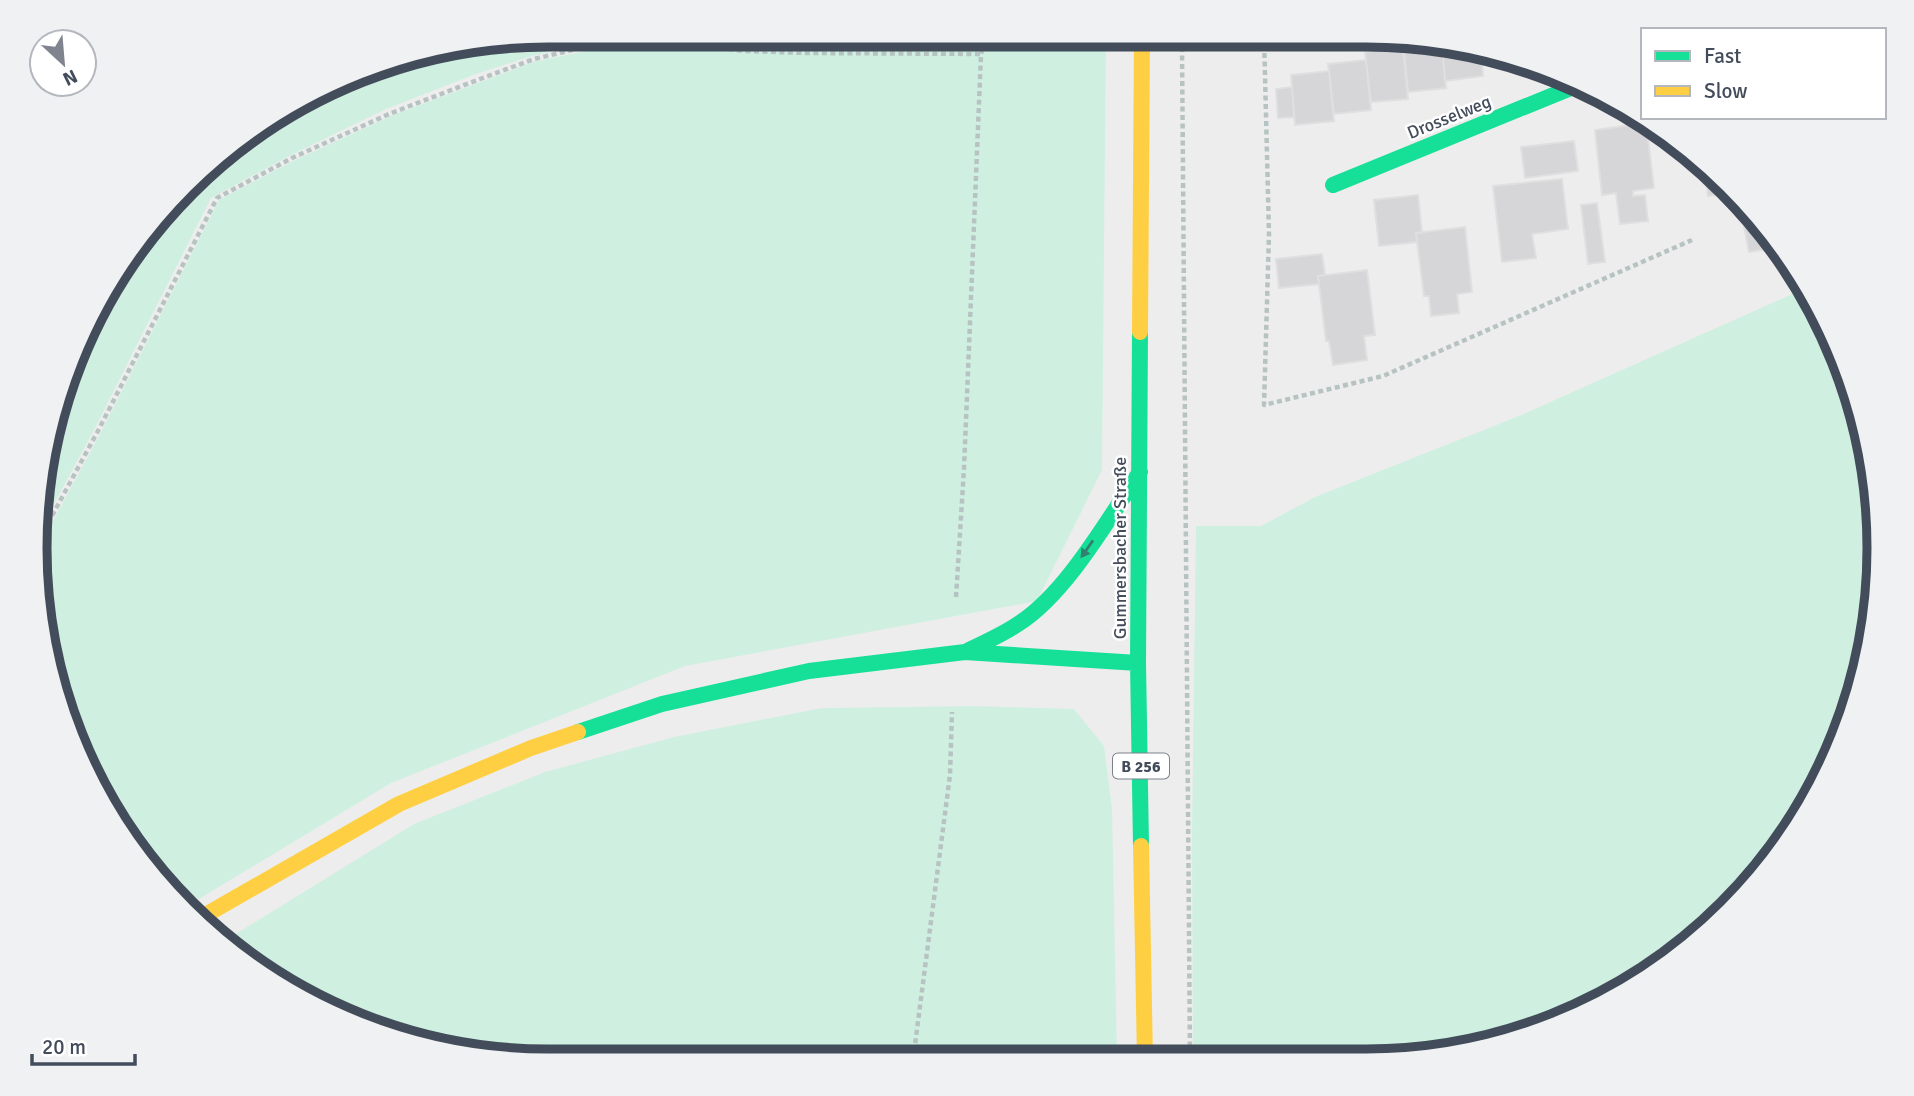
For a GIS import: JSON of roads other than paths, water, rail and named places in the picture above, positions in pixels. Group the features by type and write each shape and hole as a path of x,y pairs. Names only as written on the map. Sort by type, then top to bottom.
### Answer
{"main road":[{"name":"Gummersbacher Straße","path":"1142,47 1138,663 1145,1049"},
{"name":"Drosselweg","path":"1334,185 1567,89"},
{"path":"965,652 1019,624 1048,600 1084,555 1140,472"},
{"path":"207,914 399,804 531,748 662,704 796,674 965,652 1138,663"}]}
